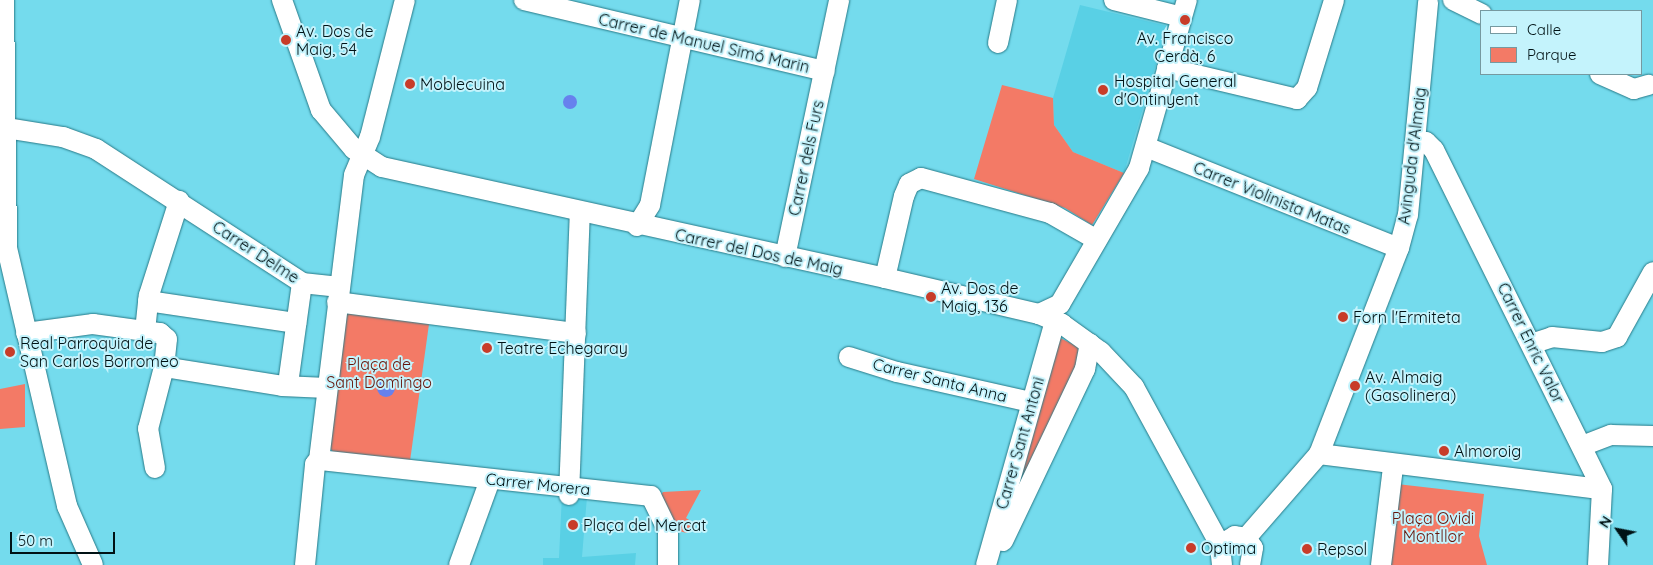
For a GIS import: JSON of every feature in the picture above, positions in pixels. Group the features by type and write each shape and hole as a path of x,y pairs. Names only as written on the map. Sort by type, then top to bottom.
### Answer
{"street":[{"path":"4,0 2,127 6,239 26,333 68,506 93,565"},
{"name":"Carrer del Dos de Maig","path":"282,0 313,97 332,125 361,154 398,173 1054,316 1090,343 1121,371 1144,402 1220,559"},
{"path":"305,565 315,464 319,460 354,175 361,154 370,137 405,0"},
{"name":"Carrer de Manuel Simó Marin","path":"524,0 547,3 682,39 825,71"},
{"path":"637,226 650,205 690,0"},
{"name":"Carrer dels Furs","path":"785,257 839,0"},
{"path":"998,43 1007,0"},
{"path":"1114,0 1184,8"},
{"path":"1167,68 1297,99 1308,88 1334,0"},
{"path":"1453,0 1480,13"},
{"name":"Avinguda d'Almaig","path":"1246,538 1319,454 1399,248 1408,215 1429,1"},
{"name":"Carrer Sant Antoni","path":"986,565 1054,316 1139,168 1184,8"},
{"path":"1602,75 1634,89 1651,85"},
{"name":"Carrer Delme","path":"2,127 51,134 90,146 179,201 302,284 338,295"},
{"name":"Carrer Enric Valor","path":"1416,141 1426,142 1434,150 1532,344 1602,489 1598,565"},
{"name":"Carrer Violinista Matas","path":"1146,147 1399,248"},
{"path":"885,278 906,189 915,179 928,178 1059,216 1098,240"},
{"path":"145,331 148,301 179,201"},
{"path":"569,491 580,214"},
{"path":"1532,344 1552,337 1602,342 1617,337 1653,272"},
{"path":"288,384 302,284"},
{"path":"338,295 448,316 576,333"},
{"path":"148,301 296,323"},
{"path":"26,333 93,324 160,333 167,339 164,367 148,436 155,468"},
{"name":"Carrer Sant Antoni","path":"990,565 1085,369 1090,343"},
{"name":"Carrer Santa Anna","path":"849,357 897,372 1032,402"},
{"path":"164,367 328,388"},
{"path":"1582,446 1611,435 1653,436"},
{"path":"1319,454 1393,467 1602,489"},
{"name":"Carrer Morera","path":"319,460 569,491 651,496 668,531 668,565"},
{"path":"1381,565 1393,467"},
{"path":"459,565 490,480"},
{"path":"1220,559 1229,537 1246,538 1254,548 1250,565"}],"shaded area":[{"name":"Hospital General d'Ontinyent","path":"1080,5 1167,26 1124,173 1073,152 1054,125 1053,98"},
{"name":"Plaça del Mercat","path":"562,494 587,497 582,557 636,553 635,565 543,565 543,558 559,558"}],"green space":[{"path":"1002,85 1053,98 1054,125 1073,152 1124,173 1092,225 1065,208 974,179"},
{"name":"Plaça de Sant Domingo","path":"345,311 429,324 410,461 334,453 329,447"},
{"path":"1060,338 1079,347 1074,376 1017,488"},
{"path":"25,384 25,427 0,429 0,389"},
{"name":"Plaça Ovidi Montllor","path":"1397,484 1484,494 1479,536 1487,565 1387,565"},
{"path":"701,490 686,518 694,523 687,533 674,530 658,499 663,492"}],"water":[{"path":"570,95 575,97 577,102 575,107 570,109 565,107 563,102 565,97"},
{"path":"386,379 392,382 395,388 392,394 386,397 380,394 377,388 380,382"}],"place":[{"name":"Av. Francisco Cerdà, 6","path":"1185,20"},
{"name":"Av. Dos de Maig, 54","path":"286,40"},
{"name":"Moblecuina","path":"410,84"},
{"name":"Hospital General d'Ontinyent","path":"1103,90"},
{"name":"Av. Dos de Maig, 136","path":"931,297"},
{"name":"Forn l'Ermiteta","path":"1343,317"},
{"name":"Teatre Echegaray","path":"487,348"},
{"name":"Real Parroquia de San Carlos Borromeo","path":"10,352"},
{"name":"Av. Almaig (Gasolinera)","path":"1355,386"},
{"name":"Almoroig","path":"1444,451"},
{"name":"Plaça del Mercat","path":"573,525"},
{"name":"Optima","path":"1191,548"},
{"name":"Repsol","path":"1307,549"}]}
